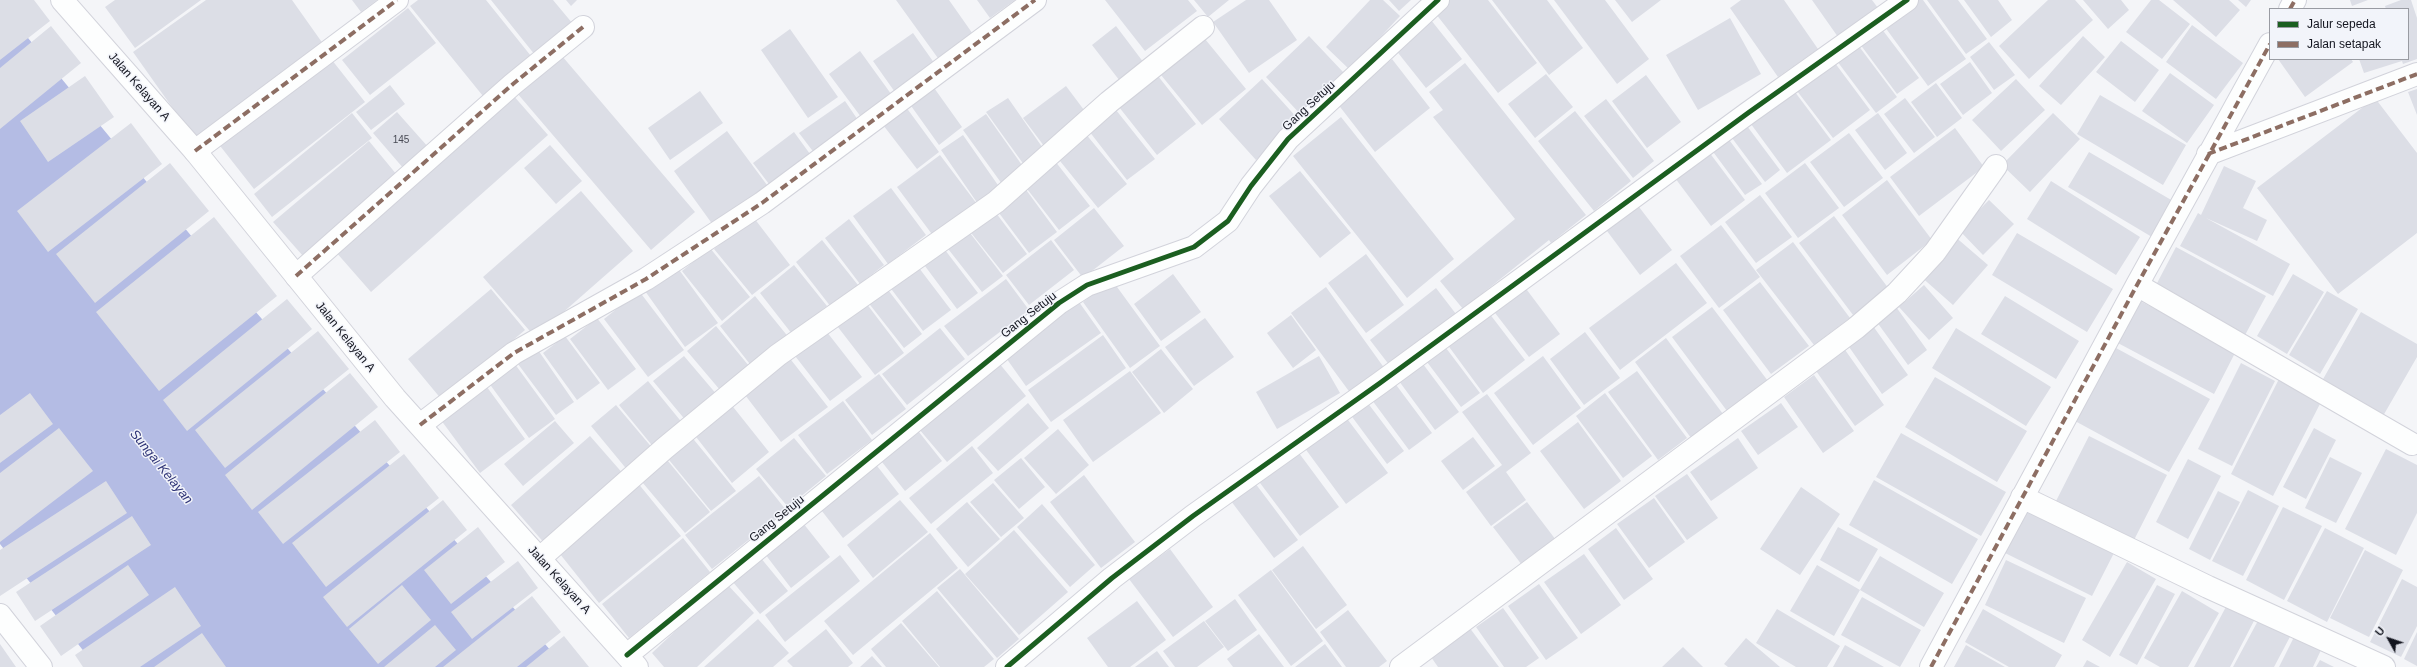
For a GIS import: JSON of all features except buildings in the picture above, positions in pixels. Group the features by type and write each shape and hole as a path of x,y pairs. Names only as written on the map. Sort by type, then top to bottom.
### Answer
{"street":[{"name":"Jalan Kelayan A","path":"62,0 195,151 296,276 420,425 632,661"},
{"path":"195,151 397,0"},
{"path":"420,425 514,353 646,279 762,203 1034,0"},
{"name":"Gang Setuju","path":"632,661 1059,303 1087,286 1194,247 1228,221 1251,186 1288,139 1438,0"},
{"path":"1008,667 1112,578 1193,516 1386,378 1748,112 1906,0"},
{"path":"296,276 513,84 583,27"},
{"path":"540,558 665,448 778,355 996,202 1109,102 1204,27"},
{"path":"1931,667 2208,154 2269,46"},
{"path":"2208,154 2417,74"},
{"path":"1401,667 1856,328 1897,293 1935,252 1996,166"},
{"path":"2137,285 2412,444"},
{"path":"2022,497 2208,587 2384,667"},
{"path":"0,615 41,667"}],"water":[{"name":"Sungai Kelayan","path":"0,4 221,272 565,667 96,667 0,544"}],"marked path":[{"path":"195,151 397,0"},
{"path":"420,425 514,353 646,279 762,203 1035,0"},
{"path":"2291,8 2295,0"},
{"path":"296,276 513,84 583,27"},
{"path":"1931,667 2137,285 2269,46"},
{"path":"2208,154 2417,74"}],"cycle path":[{"path":"627,655 1059,303 1087,285 1194,247 1228,221 1251,186 1288,139 1438,0"},
{"path":"1007,667 1112,578 1193,516 1380,383 1748,113 1907,0"}]}
